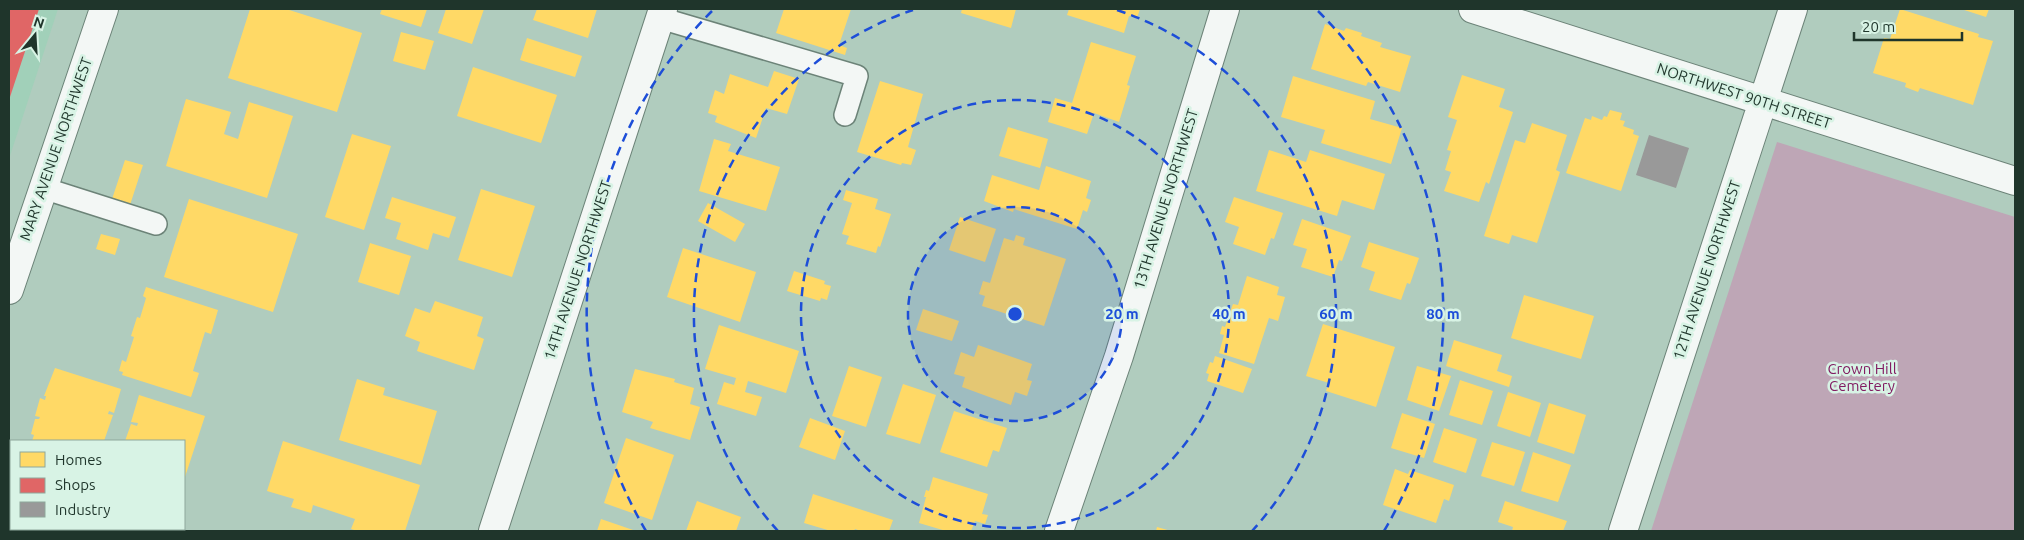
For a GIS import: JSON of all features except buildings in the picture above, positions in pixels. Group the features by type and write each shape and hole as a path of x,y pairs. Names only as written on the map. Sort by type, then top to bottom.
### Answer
{"street":[{"name":"MARY AVENUE NORTHWEST","path":"9,290 104,9"},
{"name":"13TH AVENUE NORTHWEST","path":"1059,531 1117,361 1225,9"},
{"name":"NORTHWEST 90TH STREET","path":"1473,9 2015,182"},
{"name":"12TH AVENUE NORTHWEST","path":"1623,531 1793,9"},
{"name":"14TH AVENUE NORTHWEST","path":"493,531 661,13"}],"lane":[{"path":"661,13 857,76 844,116"},
{"path":"43,188 156,224"}],"shaded area":[{"path":"9,9 58,9 9,159"}],"green space":[{"name":"Crown Hill Cemetery","path":"1777,142 2015,217 2015,531 1651,531"}]}
